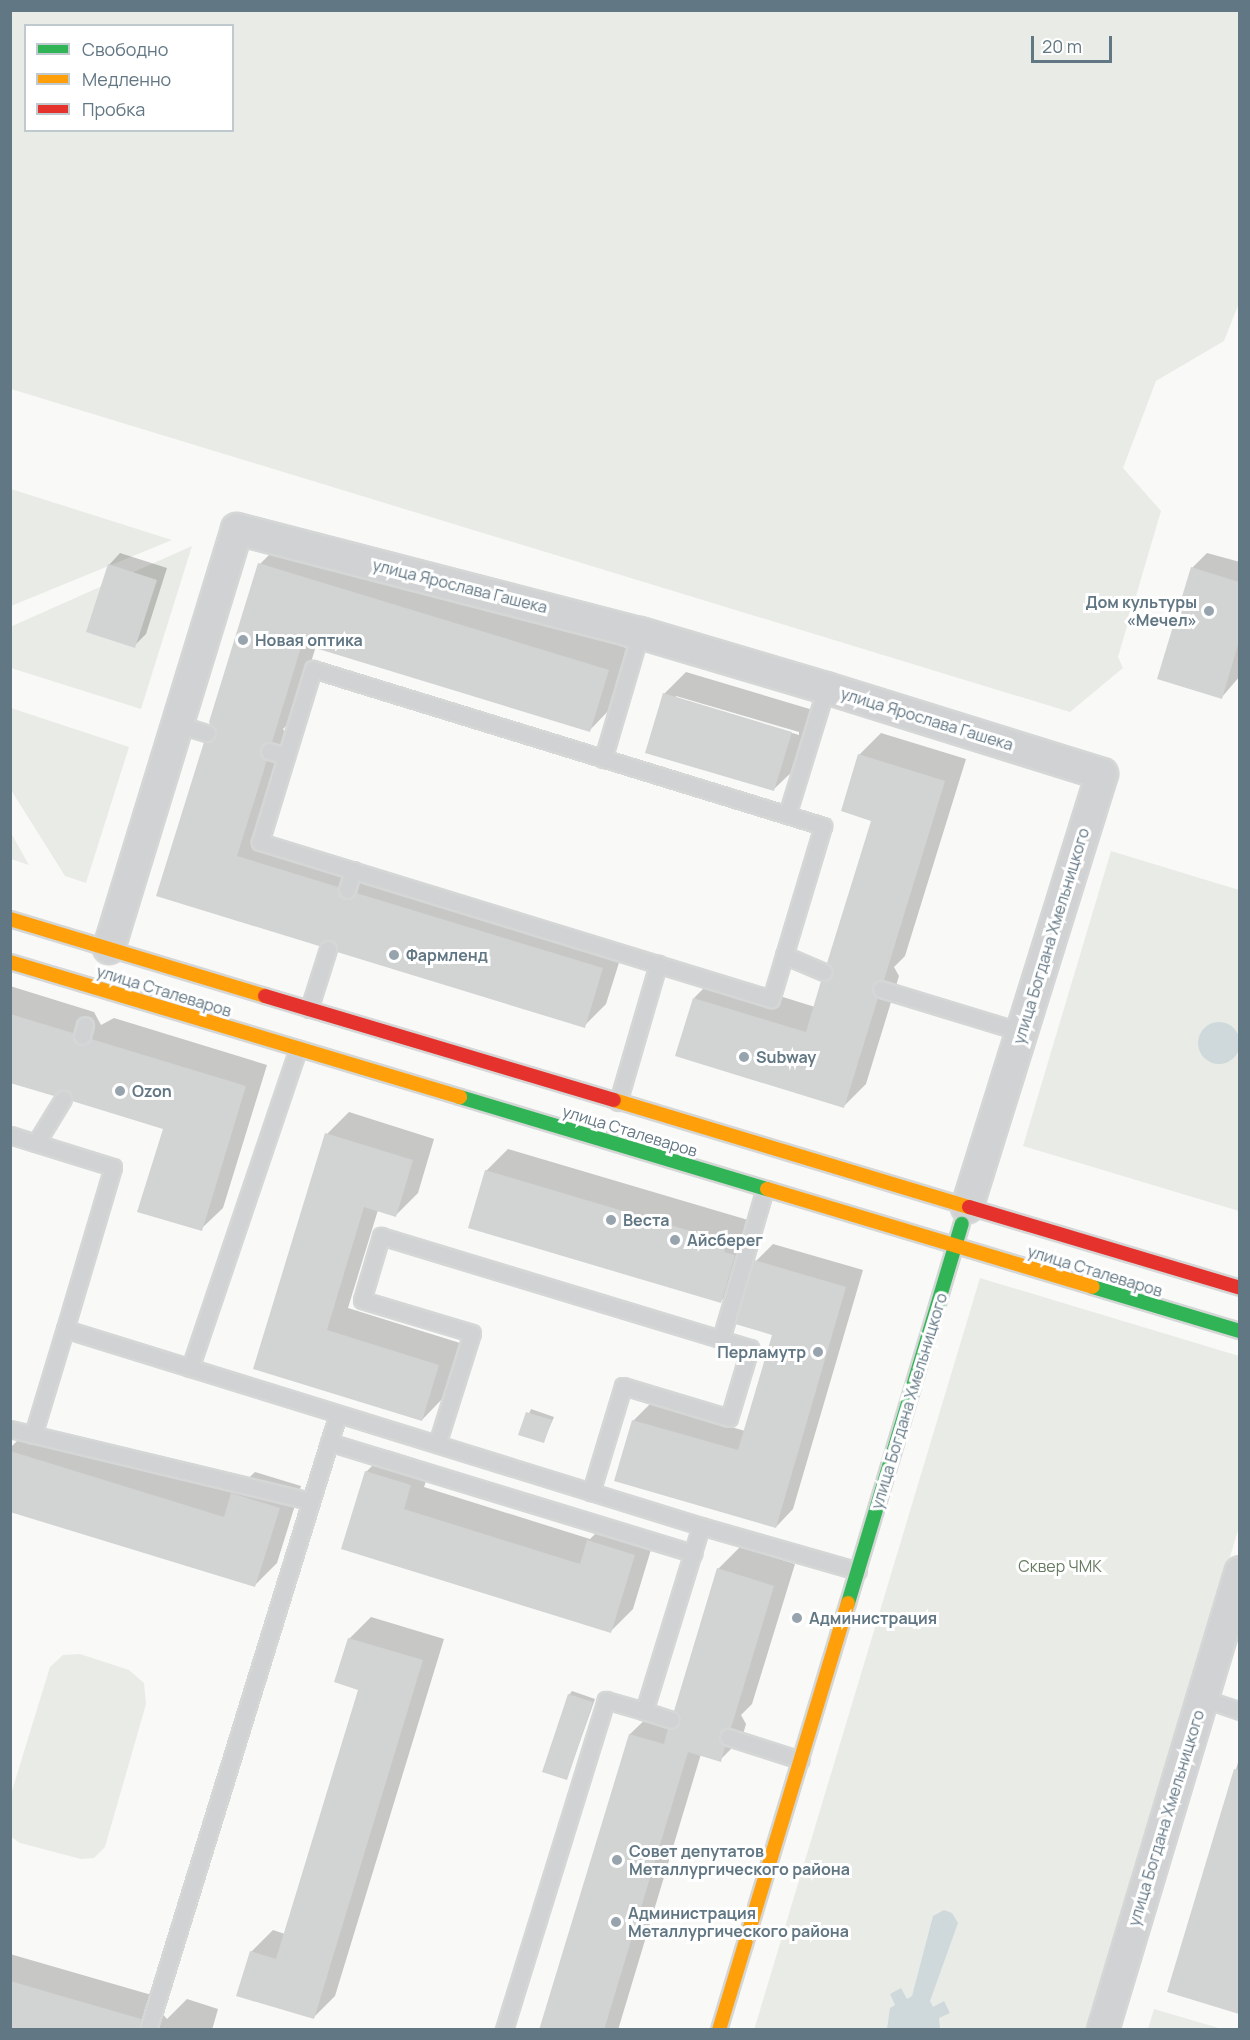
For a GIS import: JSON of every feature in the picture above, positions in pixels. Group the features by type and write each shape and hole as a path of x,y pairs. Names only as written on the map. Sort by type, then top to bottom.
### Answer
{"main road":[{"name":"улица Сталеваров","path":"10,919 1239,1288"},
{"name":"улица Сталеваров","path":"10,962 1239,1331"},
{"name":"улица Богдана Хмельницкого","path":"719,2030 967,1207"}],"street":[{"name":"улица Ярослава Гашека","path":"109,948 237,529 640,633 1102,774"},
{"name":"улица Богдана Хмельницкого","path":"967,1207 1102,774"},
{"name":"улица Богдана Хмельницкого","path":"1103,2030 1239,1572"}],"lane":[{"path":"603,759 640,633"},
{"path":"313,669 823,826 771,999 260,842 286,756 313,669"},
{"path":"787,815 826,688"},
{"path":"177,724 207,733"},
{"path":"269,751 286,756"},
{"path":"347,890 353,870"},
{"path":"309,1009 328,949"},
{"path":"784,955 824,972"},
{"path":"618,1102 658,964"},
{"path":"881,989 1022,1032"},
{"path":"190,1368 298,1049"},
{"path":"36,1143 63,1099"},
{"path":"10,1135 113,1167 33,1435"},
{"path":"721,1339 765,1189"},
{"path":"437,1444 472,1333 362,1300 381,1236 750,1348 729,1418 623,1386 591,1492"},
{"path":"65,1329 701,1526 858,1571"},
{"path":"148,2030 338,1414"},
{"path":"10,1430 310,1501"},
{"path":"329,1442 693,1553"},
{"path":"644,1711 701,1526"},
{"path":"1202,1698 1239,1711"},
{"path":"504,2030 606,1700 671,1720"},
{"path":"728,1737 800,1760"}],"green space":[{"path":"11,11 1239,11 1239,303 1224,341 1156,381 1123,468 1161,511 1118,657 1123,668 1070,712 11,389"},
{"path":"11,489 172,540 11,606"},
{"path":"192,546 141,709 11,668 10,627"},
{"path":"11,708 129,747 86,883 65,876 11,790"},
{"path":"11,833 29,865 11,859"},
{"path":"1111,851 1239,890 1239,1211 1023,1146"},
{"name":"Сквер ЧМК","path":"980,1278 1239,1356 1239,1527 1088,2029 754,2030"},
{"path":"80,1654 129,1670 144,1683 146,1704 105,1847 94,1858 81,1859 20,1843 10,1836 11,1794 50,1667 63,1655"},
{"path":"1154,2009 1222,2029 1148,2029"}],"shaded area":[{"path":"1219,1022 1227,1023 1234,1028 1239,1035 1239,1051 1234,1058 1227,1063 1219,1064 1211,1063 1204,1058 1199,1051 1198,1043 1199,1035 1204,1028 1211,1023"},
{"path":"944,1910 952,1913 958,1923 930,2001 933,2007 944,2001 950,2013 939,2018 940,2029 887,2029 890,2008 895,2005 890,1994 901,1988 907,1999 912,1996 933,1916"}],"building":[{"path":"258,563 609,670 590,732 302,644 272,742 260,748 267,760 237,856 338,887 344,899 356,893 603,968 585,1028 337,952 330,940 319,946 156,896 204,742 216,736 209,722"},
{"path":"108,564 157,580 135,648 86,632"},
{"name":"Дом культуры «Мечел»","path":"1191,567 1239,582 1239,641 1222,699 1157,679"},
{"path":"663,693 792,732 774,791 645,753"},
{"path":"858,754 945,781 884,980 872,987 878,998 844,1108 675,1056 693,998 806,1032 821,981 833,975 827,963 871,821 841,811"},
{"path":"10,1014 73,1033 79,1045 91,1039 246,1086 202,1231 137,1212 163,1129 72,1101 68,1090 59,1090 54,1096 10,1083"},
{"path":"325,1133 413,1160 396,1217 364,1207 327,1330 439,1365 422,1421 253,1369"},
{"path":"485,1170 727,1242 724,1252 735,1255 721,1303 468,1228"},
{"path":"754,1260 846,1287 776,1528 614,1481 632,1420 738,1450 772,1335 735,1324"},
{"path":"526,1412 552,1420 544,1443 518,1435"},
{"path":"10,1451 224,1517 231,1493 280,1508 255,1587 10,1512"},
{"path":"365,1471 411,1485 404,1509 580,1564 587,1540 635,1555 611,1633 341,1549"},
{"path":"717,1568 774,1586 731,1728 719,1735 725,1746 721,1762 688,1752 604,2030 539,2030 629,1734 664,1744 668,1729 680,1724 674,1711"},
{"path":"348,1638 423,1660 314,2019 236,1996 250,1951 276,1959 358,1690 334,1682"},
{"path":"568,1694 593,1702 567,1780 542,1772"},
{"path":"1234,1769 1239,1770 1239,2014 1167,1992"},
{"path":"10,1981 141,2019 139,2030 10,2030"}],"traffic: fast":[{"path":"460,1097 767,1189"},
{"path":"848,1603 962,1224"},
{"path":"1093,1287 1240,1331"}],"traffic: slow":[{"path":"10,919 265,996"},
{"path":"10,962 460,1097"},
{"path":"614,1100 969,1207"},
{"path":"767,1189 1093,1287"},
{"path":"719,2030 848,1603"}],"traffic: jam":[{"path":"265,996 614,1100"},
{"path":"969,1207 1240,1288"}],"place":[{"name":"Дом культуры «Мечел»","path":"1209,611"},
{"name":"Новая оптика","path":"243,640"},
{"name":"Фармленд","path":"394,955"},
{"name":"Subway","path":"744,1057"},
{"name":"Ozon","path":"120,1091"},
{"name":"Веста","path":"611,1220"},
{"name":"Айсберег","path":"675,1240"},
{"name":"Перламутр","path":"818,1352"},
{"name":"Администрация","path":"797,1618"},
{"name":"Совет депутатов Металлургического района","path":"617,1860"},
{"name":"Администрация Металлургического района","path":"616,1922"}]}
